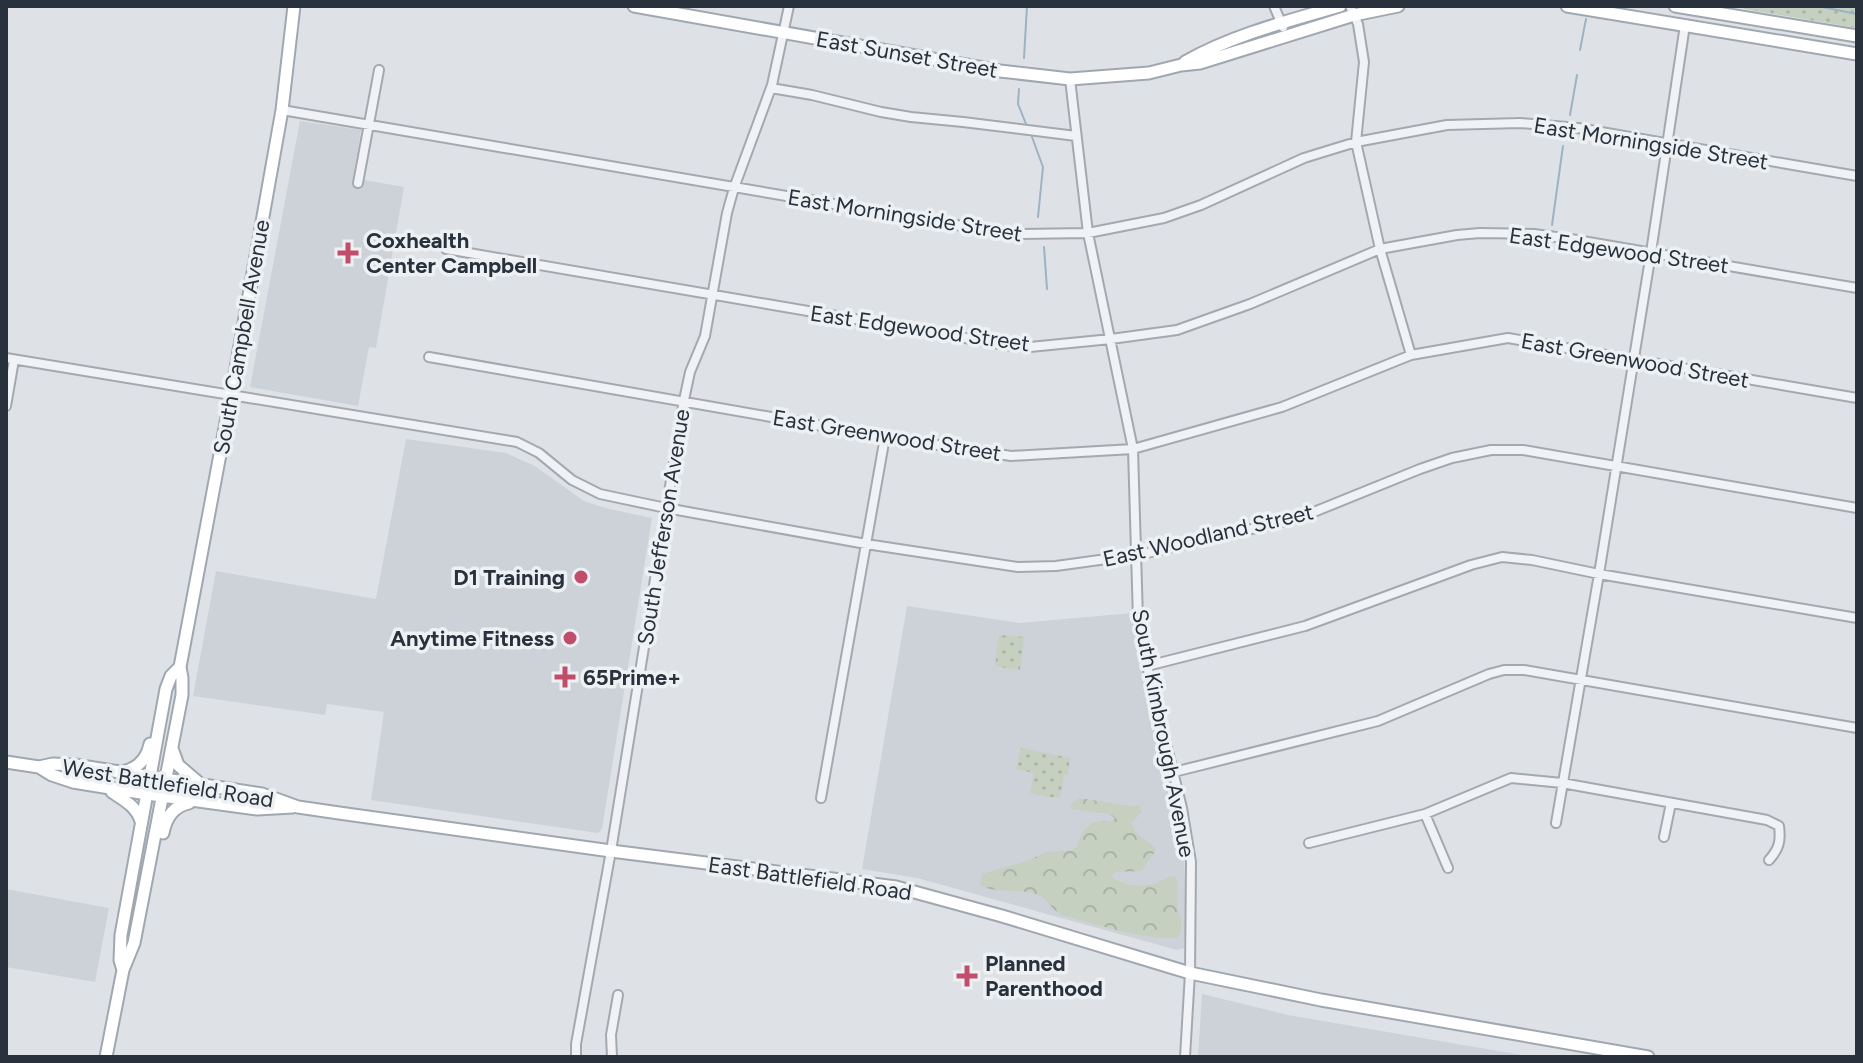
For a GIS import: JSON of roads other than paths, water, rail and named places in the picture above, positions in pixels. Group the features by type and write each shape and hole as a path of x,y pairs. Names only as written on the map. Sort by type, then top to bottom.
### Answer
{"main road":[{"name":"South Campbell Avenue","path":"106,1057 123,970 134,943 182,695 180,667 282,110 294,6"},
{"name":"East Sunset Street","path":"634,6 1000,71 1070,79 1149,73 1200,63 1287,37 1352,10 1398,6"},
{"name":"East Sunset Street","path":"1181,65 1205,50 1340,6"},
{"path":"1567,6 1857,54"},
{"path":"1675,6 1857,36"},
{"name":"South Campbell Avenue","path":"123,970 120,960 121,935 165,698 171,676 180,667"},
{"path":"119,772 134,768 147,755 156,718 165,698"},
{"path":"172,748 178,765 203,786"},
{"name":"West Battlefield Road","path":"6,762 39,767 75,765 262,794 298,807"},
{"name":"West Battlefield Road","path":"39,767 73,782 163,797 257,809 298,807 339,813"},
{"path":"104,787 130,803 142,822"},
{"path":"144,894 155,870 169,816 181,805 200,802"},
{"name":"East Battlefield Road","path":"339,813 896,887 1190,973 1321,1000 1648,1057"}],"street":[{"name":"South Jefferson Avenue","path":"576,1057 684,400 690,372 705,336 727,213 771,88 789,6"},
{"path":"1274,6 1287,37"},
{"path":"1352,10 1361,38 1364,62 1356,142 1380,249 1411,355"},
{"path":"1556,823 1634,359 1685,25"},
{"path":"358,183 379,70"},
{"name":"South Kimbrough Avenue","path":"1070,79 1088,233 1133,449 1138,620 1182,808 1191,862 1190,973 1185,1057"},
{"path":"771,88 911,117 1076,136"},
{"name":"East Morningside Street","path":"282,110 1021,234 1088,233 1164,218 1201,205 1304,158 1356,142 1447,125 1520,123 1578,128 1857,176"},
{"name":"East Edgewood Street","path":"446,249 1030,347 1177,330 1250,304 1380,249 1457,235 1534,234 1857,288"},
{"name":"East Greenwood Street","path":"429,357 1011,456 1133,449 1282,407 1411,355 1508,338 1857,398"},
{"path":"6,406 10,359 231,396"},
{"name":"East Woodland Street","path":"231,396 517,442 539,453 572,480 600,494 866,544 1018,567 1056,566 1138,555 1299,518 1420,469 1491,450 1523,450 1857,508"},
{"path":"821,798 885,437"},
{"path":"1147,666 1305,626 1471,565 1502,557 1857,618"},
{"path":"1174,772 1378,721 1504,670 1524,670 1857,728"},
{"path":"1309,843 1425,814 1511,778 1562,783 1767,820 1779,826 1781,837 1779,850 1769,860"},
{"path":"1664,837 1671,803"},
{"path":"1425,814 1448,868"},
{"path":"612,1057 611,1035 618,995"}],"waterway":[{"path":"1024,58 1027,6"},
{"path":"1817,6 1857,14"},
{"path":"1580,50 1586,19"},
{"path":"1570,115 1577,75"},
{"path":"1019,89 1018,104 1026,124"},
{"path":"1032,137 1043,167 1038,217"},
{"path":"1552,225 1563,146"},
{"path":"1044,247 1047,289"}],"place":[{"name":"Coxhealth Center Campbell","path":"348,253"},
{"name":"D1 Training","path":"581,577"},
{"name":"Anytime Fitness","path":"570,638"},
{"name":"65Prime+","path":"565,677"},
{"name":"Planned Parenthood","path":"967,976"}]}
